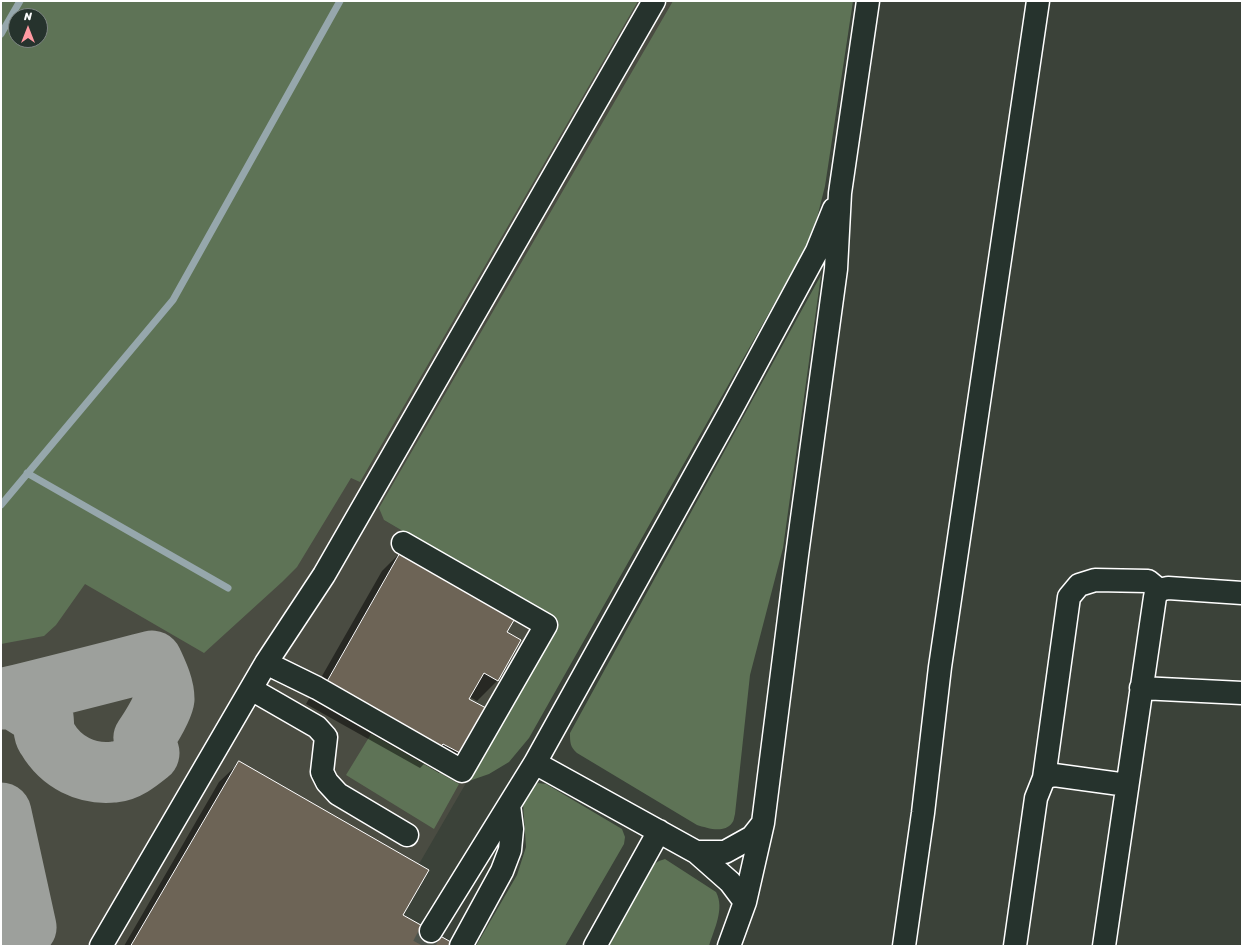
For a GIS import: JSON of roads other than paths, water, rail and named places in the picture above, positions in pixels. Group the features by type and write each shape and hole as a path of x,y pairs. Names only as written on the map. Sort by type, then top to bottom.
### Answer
{"street":[{"path":"101,946 266,663 317,586 356,521 654,1"},
{"path":"729,946 745,902 763,823 798,548 836,269 840,192 868,1"},
{"path":"904,946 923,812 940,667 1038,1"},
{"path":"431,931 535,763 731,410 817,251 840,192"},
{"path":"266,663 317,688 462,771 546,625 404,543"},
{"path":"1015,946 1036,798 1044,778 1069,597 1079,585 1095,580 1148,581 1159,590"},
{"path":"1104,946 1155,597 1159,590 1168,588 1242,593"},
{"path":"1141,688 1242,693"},
{"path":"252,689 318,727 326,737 322,772 327,782 338,794 407,835"},
{"path":"535,763 696,852 730,882 745,902"},
{"path":"1044,778 1054,775 1128,785"},
{"path":"461,946 502,871 510,850 512,829 509,805"},
{"path":"696,852 725,852 752,837 763,823"},
{"path":"595,946 659,831"}],"waterway":[{"path":"1,34 20,1"},
{"path":"1,505 173,300 340,1"},
{"path":"27,473 228,588"}],"tunnel":[{"path":"423,946 431,931"}]}
